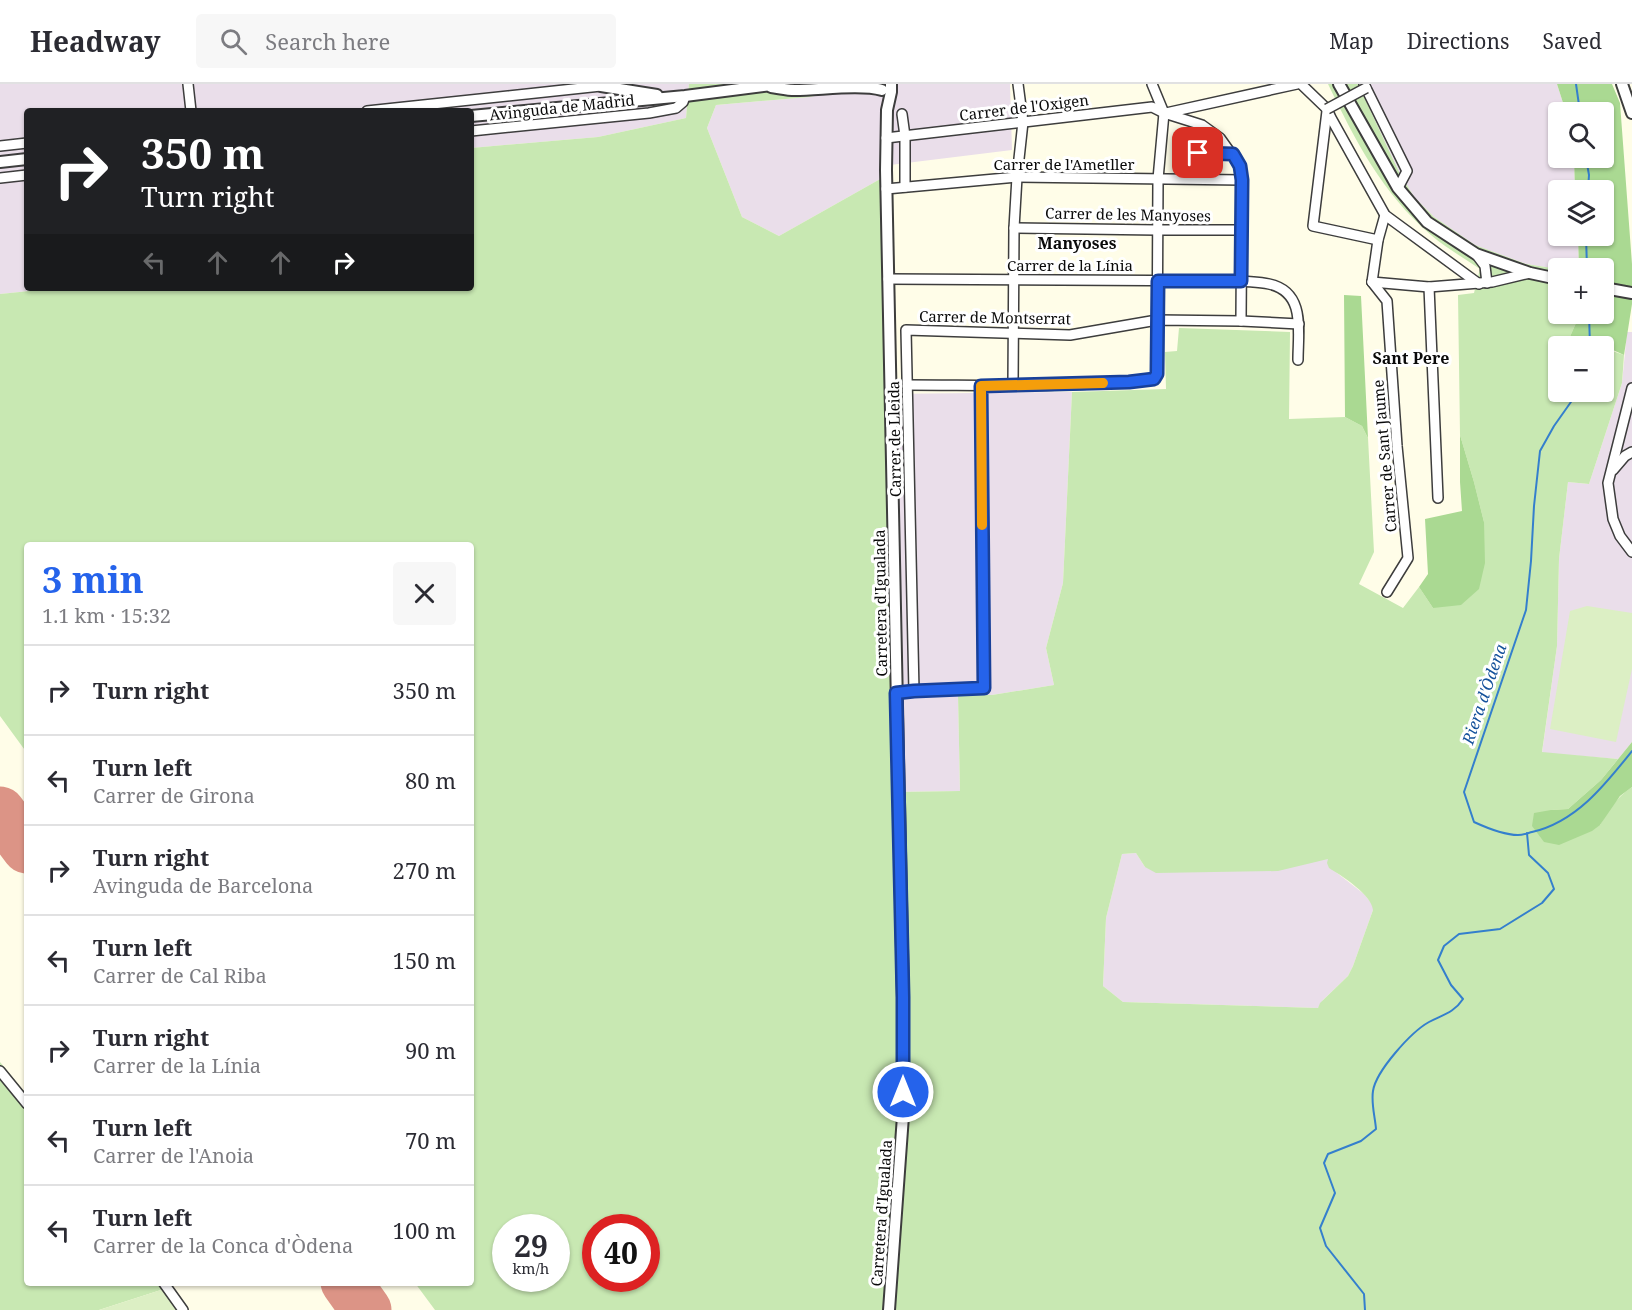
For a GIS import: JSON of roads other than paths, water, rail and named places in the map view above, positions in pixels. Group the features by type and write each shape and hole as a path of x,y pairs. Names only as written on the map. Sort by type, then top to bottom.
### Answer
{"street":[{"path":"188,84 191,108"},
{"name":"Avinguda de Madrid","path":"474,116 669,98 779,84"},
{"path":"1013,386 1014,228 1023,122 1018,84"},
{"path":"908,385 1013,386 1154,379 1157,374 1158,179 1164,113 1152,84"},
{"path":"1164,113 1297,84"},
{"path":"1301,84 1329,113 1384,215 1483,283"},
{"path":"1339,84 1398,188 1427,222 1476,254 1548,278"},
{"path":"1617,84 1621,93 1626,97"},
{"path":"1622,84 1632,113"},
{"path":"603,85 669,98"},
{"name":"Avinguda de Madrid","path":"394,108 603,85"},
{"name":"Carretera d'Igualada","path":"765,86 793,90 890,86 887,110 886,189 903,985 903,1116 888,1310"},
{"path":"1378,240 1313,225 1329,113 1365,86 1407,171 1398,188"},
{"name":"Avinguda de Madrid","path":"474,131 649,113 676,108 683,102 685,96"},
{"name":"Carrer de l'Oxigen","path":"886,138 1152,107 1164,113"},
{"path":"1164,113 1202,125 1220,138 1240,166 1242,180 1241,321"},
{"path":"902,114 905,136 905,187"},
{"path":"0,146 24,143"},
{"path":"1180,153 1233,154"},
{"path":"0,162 24,159"},
{"path":"0,178 24,175"},
{"name":"Carrer de l'Ametller","path":"886,189 1017,177 1242,180"},
{"path":"1384,215 1372,282 1429,287 1483,283 1530,273"},
{"name":"Carrer de les Manyoses","path":"1014,228 1241,230"},
{"path":"1476,254 1485,266 1483,283"},
{"name":"Carrer de la Línia","path":"888,279 1241,281 1270,284 1283,290 1293,299 1298,311 1298,360"},
{"name":"Carrer de Sant Jaume","path":"1372,282 1387,301 1397,446 1408,558 1387,592"},
{"path":"1429,287 1438,498"},
{"path":"1614,290 1632,293"},
{"name":"Carrer de Montserrat","path":"906,330 1070,335 1157,320 1299,324"},
{"name":"Carrer de Lleida","path":"906,330 914,691"},
{"path":"896,693 984,688 981,386"},
{"path":"1632,388 1628,422 1608,483 1613,519 1620,536 1632,552"},
{"path":"1628,422 1632,429"},
{"path":"1611,471 1632,452"},
{"path":"0,1071 24,1100"},
{"path":"166,1286 183,1310"}],"waterway":[{"name":"Riera d'Òdena","path":"1576,84 1579,102"},
{"name":"Riera d'Òdena","path":"1588,168 1589,180"},
{"name":"Riera d'Òdena","path":"1586,246 1587,258"},
{"name":"Riera d'Òdena","path":"1589,324 1590,336"},
{"name":"Riera d'Òdena","path":"1571,402 1540,451 1526,610 1464,792 1474,822 1512,835 1548,827 1576,811 1600,789 1632,751"},
{"path":"1365,1310 1364,1294 1326,1246 1320,1228 1335,1193 1324,1163 1328,1154 1361,1141 1376,1129 1373,1091 1380,1073 1404,1043 1429,1022 1452,1011 1463,999 1451,985 1438,960 1444,946 1459,934 1500,929 1542,903 1554,889 1548,873 1529,855 1527,833"}],"district":[{"name":"Manyoses","path":"1077,243"},
{"name":"Sant Pere","path":"1411,358"}]}
